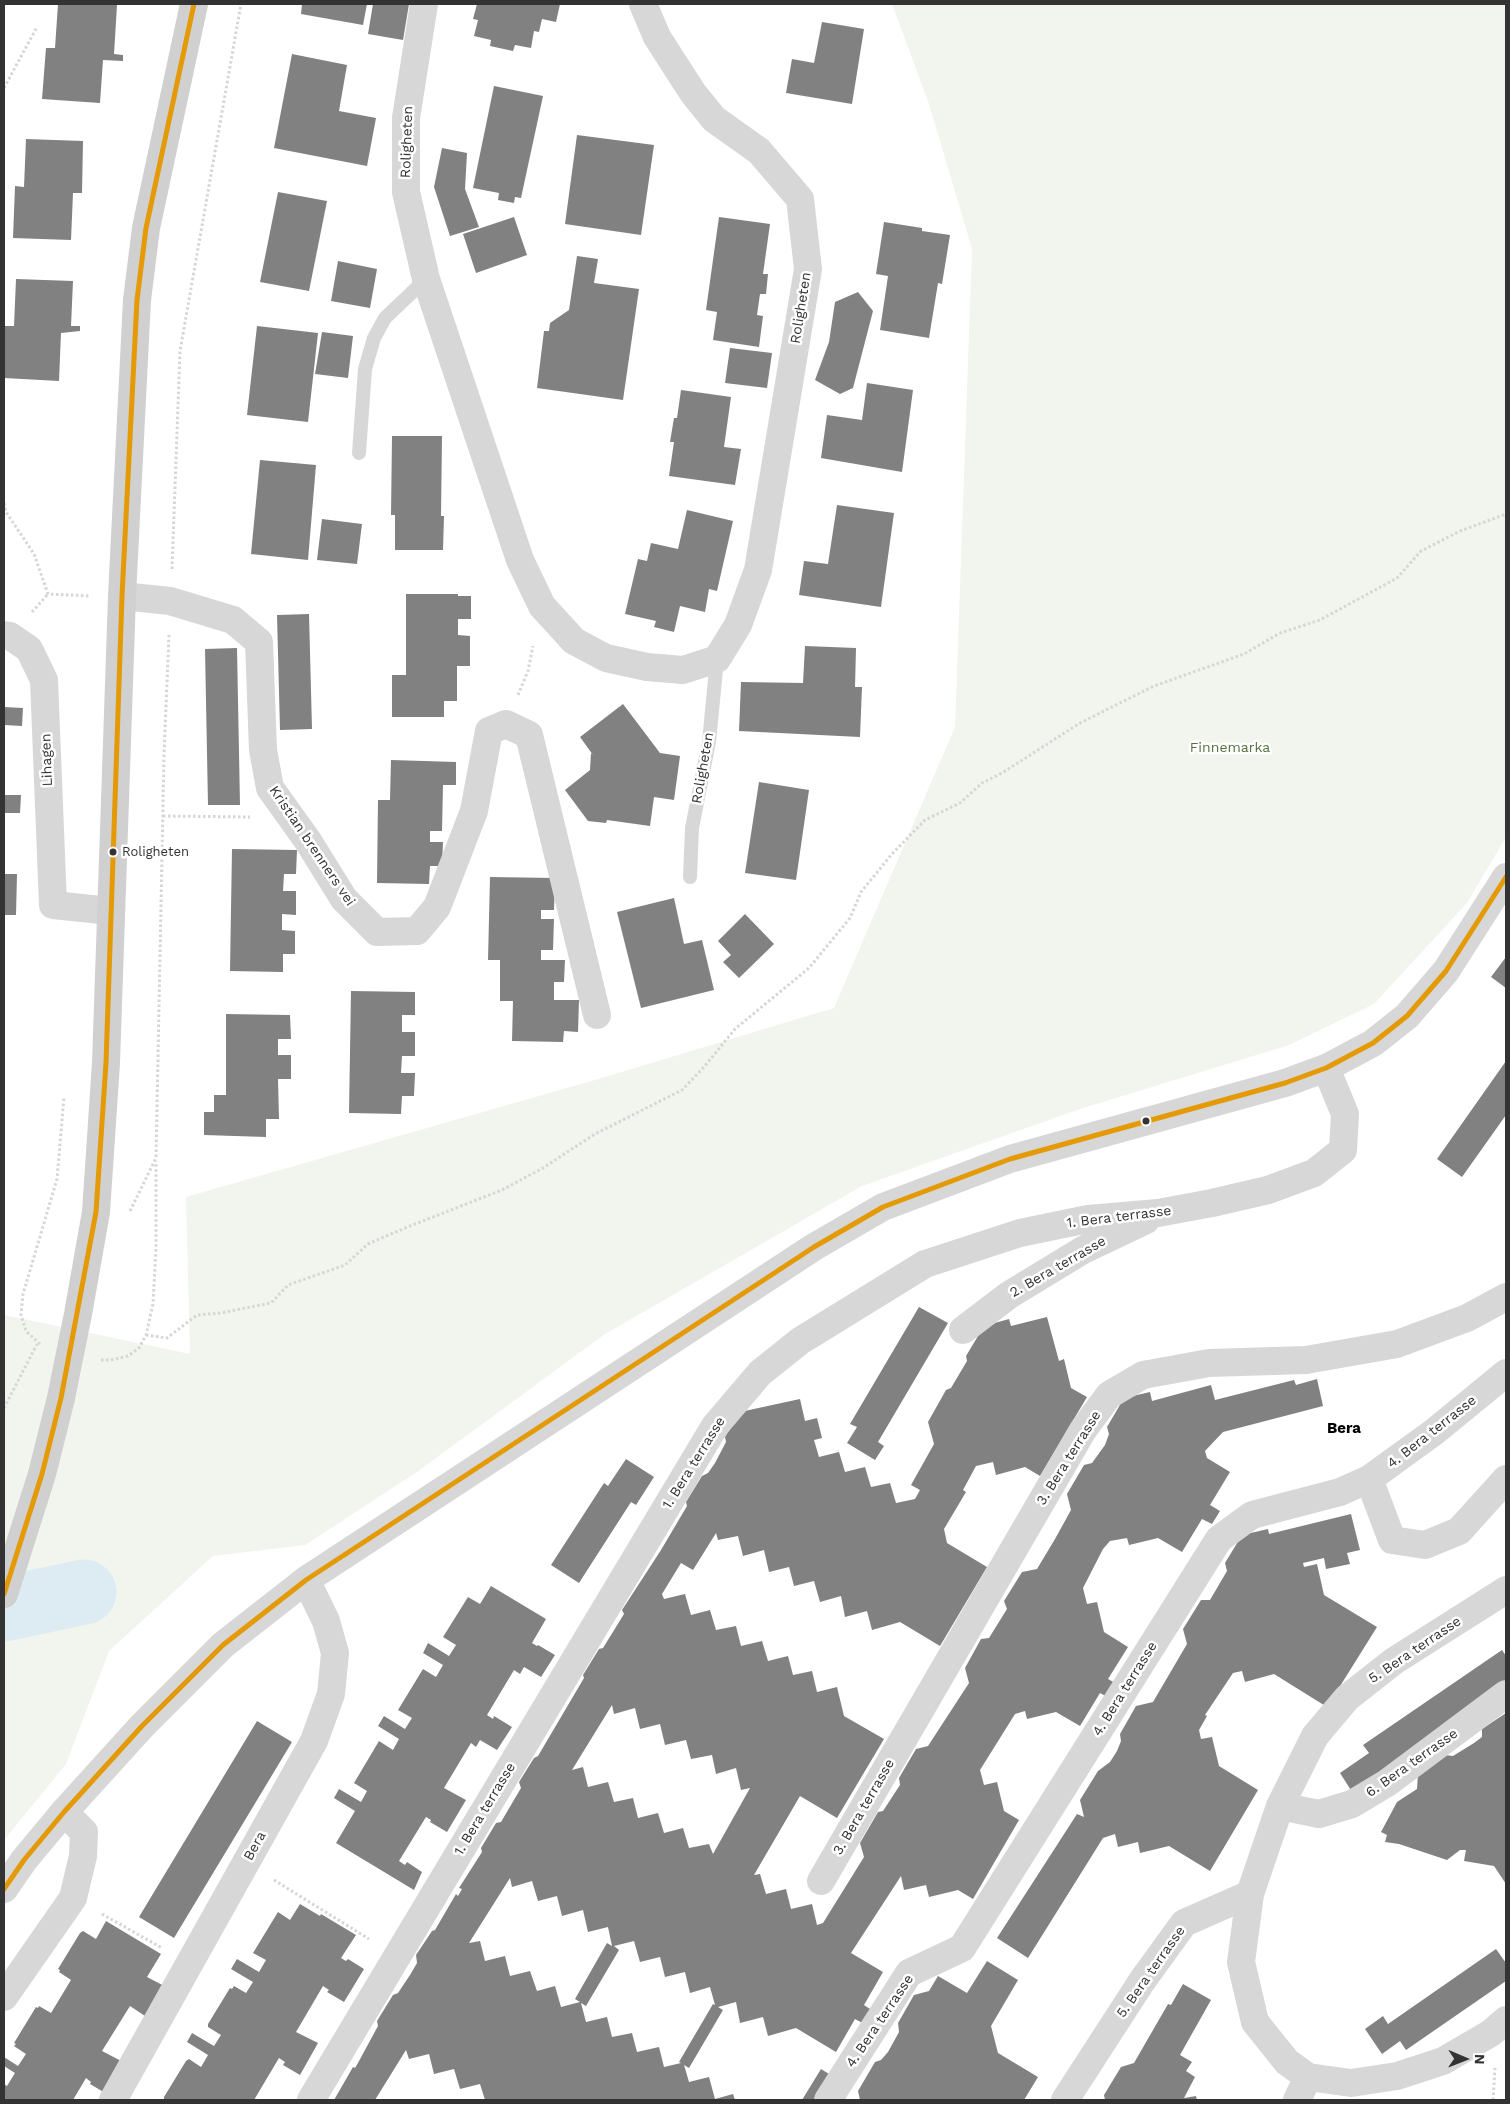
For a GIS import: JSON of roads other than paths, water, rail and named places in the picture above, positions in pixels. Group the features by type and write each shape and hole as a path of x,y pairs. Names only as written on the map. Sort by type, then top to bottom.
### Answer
{"main road":[{"path":"4,1594 42,1474 78,1314 96,1212 106,1063 122,596 137,300 146,228 194,4"}],"street":[{"name":"Roligheten","path":"424,4 406,118 406,192 426,279 520,560 542,606 574,641 606,658 647,667 683,670 716,659 738,625 758,570 808,269 800,199 758,152 714,119 693,93 657,37 643,4"},
{"name":"Kristian brenners vei","path":"122,596 170,601 233,620 259,642 263,750 270,788 308,842 344,899 377,932 416,931 437,907 474,811 489,731 506,724 529,735 597,1015"},
{"name":"Lihagen","path":"4,635 10,636 29,649 44,680 53,904 111,911"},
{"path":"4,1889 24,1860 64,1812 142,1726 223,1645 306,1580 798,1258 884,1207 1010,1159 1284,1083 1326,1068 1373,1043 1407,1016 1446,971 1506,877"},
{"name":"1. Bera terrasse","path":"312,2100 714,1426 760,1373 800,1341 925,1264 1020,1233 1088,1219 1158,1214 1212,1204 1268,1190 1314,1173 1343,1150 1346,1114 1326,1068"},
{"name":"2. Bera terrasse","path":"963,1330 1009,1295 1083,1250 1158,1214"},
{"name":"3. Bera terrasse","path":"821,1881 1083,1430 1108,1395 1143,1375 1199,1365 1306,1360 1398,1344 1467,1318 1506,1297"},
{"name":"4. Bera terrasse","path":"828,2100 909,1973 962,1948 1219,1539 1252,1515 1340,1492 1369,1479 1434,1432 1506,1373"},
{"path":"1369,1479 1392,1540 1425,1545 1459,1532 1506,1479"},
{"name":"Bera","path":"113,2100 314,1741 332,1694 335,1653 326,1620 306,1580"},
{"name":"5. Bera terrasse","path":"1065,2100 1142,1981 1184,1923 1250,1894 1280,1806 1315,1736 1347,1698 1394,1661 1506,1590"},
{"name":"6. Bera terrasse","path":"1280,1806 1319,1814 1352,1804 1387,1783 1506,1694"},
{"path":"4,1997 73,1898 84,1856 84,1832 64,1812"},
{"path":"1250,1894 1242,1962 1256,2022 1287,2062 1302,2089 1397,2076 1443,2061 1491,2033 1506,2020"}],"lane":[{"path":"359,453 366,369 374,338 385,318 426,279"},
{"name":"Roligheten","path":"690,877 692,828 709,742 716,659"}],"waterway":[{"path":"4,1609 84,1592"}],"place":[{"name":"Roligheten","path":"113,852"}],"district":[{"name":"Bera","path":"1344,1429"}],"park label":[{"name":"Finnemarka","path":"1230,748"}]}
